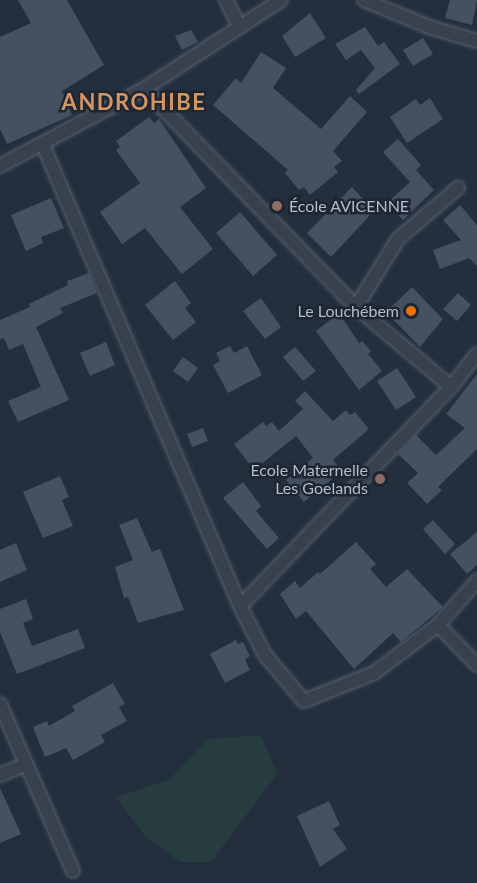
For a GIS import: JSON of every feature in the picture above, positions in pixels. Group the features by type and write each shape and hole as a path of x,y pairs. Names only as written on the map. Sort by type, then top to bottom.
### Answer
{"street":[{"path":"226,0 240,27"},
{"path":"0,166 43,145 144,88 281,0"},
{"path":"364,0 432,28 477,41"},
{"path":"144,88 356,307 451,387"},
{"path":"43,145 240,606 265,655 304,701 374,674 438,625 477,581"},
{"path":"356,307 398,239 458,188"},
{"path":"240,606 451,387 477,354"},
{"path":"438,625 477,665"},
{"path":"0,704 73,871"},
{"path":"0,775 26,764"}],"green space":[{"path":"261,735 277,774 211,862 180,862 144,835 116,797 170,779 208,739"}],"building":[{"path":"18,0 67,0 104,65 62,91 72,115 7,144 0,129 0,37 31,23"},
{"path":"450,0 477,0 472,25 445,18"},
{"path":"310,13 326,38 295,57 282,36"},
{"path":"365,27 378,46 384,42 400,64 359,94 356,90 375,68 361,50 346,60 335,44"},
{"path":"191,30 198,42 182,50 175,36"},
{"path":"423,38 433,54 413,66 403,50"},
{"path":"261,52 286,68 273,88 321,129 350,96 367,112 333,151 342,161 334,167 338,172 310,195 304,187 299,190 285,173 288,170 213,105 236,78 241,83"},
{"path":"430,98 443,119 407,143 390,117 416,99 420,105"},
{"path":"149,117 154,123 159,119 206,188 180,207 213,249 182,274 145,228 122,244 100,212 140,183 116,150 120,147 116,141"},
{"path":"398,139 421,165 416,170 434,190 403,220 387,203 410,182 383,152"},
{"path":"352,187 374,211 331,257 307,233"},
{"path":"51,198 64,228 41,237 43,243 26,251 11,215"},
{"path":"460,205 477,225 477,266 469,258 440,269 433,250 461,240 443,220"},
{"path":"240,212 277,255 253,276 216,233"},
{"path":"89,273 97,293 60,308 63,313 36,327 69,400 18,422 8,401 41,387 23,344 9,350 4,338 0,339 0,320 30,307 29,304 68,285 67,281"},
{"path":"175,281 191,303 185,308 196,322 173,340 145,305"},
{"name":"Le Louchébem","path":"412,287 443,319 420,347 386,312"},
{"path":"458,293 471,305 457,321 443,309"},
{"path":"261,298 281,327 265,339 243,311"},
{"path":"339,313 359,343 362,341 371,351 368,354 382,371 359,390 316,331"},
{"path":"106,342 115,365 90,376 80,353"},
{"path":"230,346 234,353 247,346 262,375 228,393 213,365 220,361 216,353"},
{"path":"295,347 316,371 303,381 283,357"},
{"path":"183,357 198,368 188,382 173,371"},
{"path":"397,368 416,397 396,410 377,381"},
{"path":"477,374 477,449 438,487 442,490 427,504 407,483 418,473 398,454 416,435 436,455 465,428 446,414"},
{"path":"305,391 333,421 346,410 350,415 355,412 369,429 333,460 342,471 304,502 286,480 313,458 296,436 254,470 234,444 263,422 266,426 272,422 279,431 303,409 295,401"},
{"path":"203,428 208,441 192,447 187,434"},
{"path":"60,476 69,497 62,500 73,526 43,538 23,492"},
{"path":"243,482 261,506 256,511 279,538 267,549 223,498"},
{"path":"137,518 152,552 160,549 184,610 138,623 128,597 124,598 115,567 133,560 119,525"},
{"path":"433,520 455,544 445,554 423,529"},
{"path":"477,532 477,565 467,574 450,554"},
{"path":"356,542 376,564 370,569 386,587 407,569 443,607 401,642 393,633 354,669 306,611 296,619 280,594 295,581 300,588 318,572 320,574"},
{"path":"16,543 27,570 0,582 0,550"},
{"path":"26,599 33,619 23,623 32,646 78,629 85,648 17,674 0,632 0,609"},
{"path":"236,640 238,644 243,642 250,656 245,659 250,670 225,683 210,654"},
{"path":"113,683 125,704 119,707 127,721 101,735 105,742 73,760 66,748 45,757 33,727 47,721 49,726 75,711 72,706"},
{"path":"0,788 21,834 0,843"},
{"path":"329,801 340,825 333,829 347,849 320,867 297,816"}],"place":[{"name":"École AVICENNE","path":"277,206"},
{"name":"Le Louchébem","path":"411,311"},
{"name":"Ecole Maternelle Les Goelands","path":"380,479"}],"district":[{"name":"ANDROHIBE","path":"134,102"}]}
